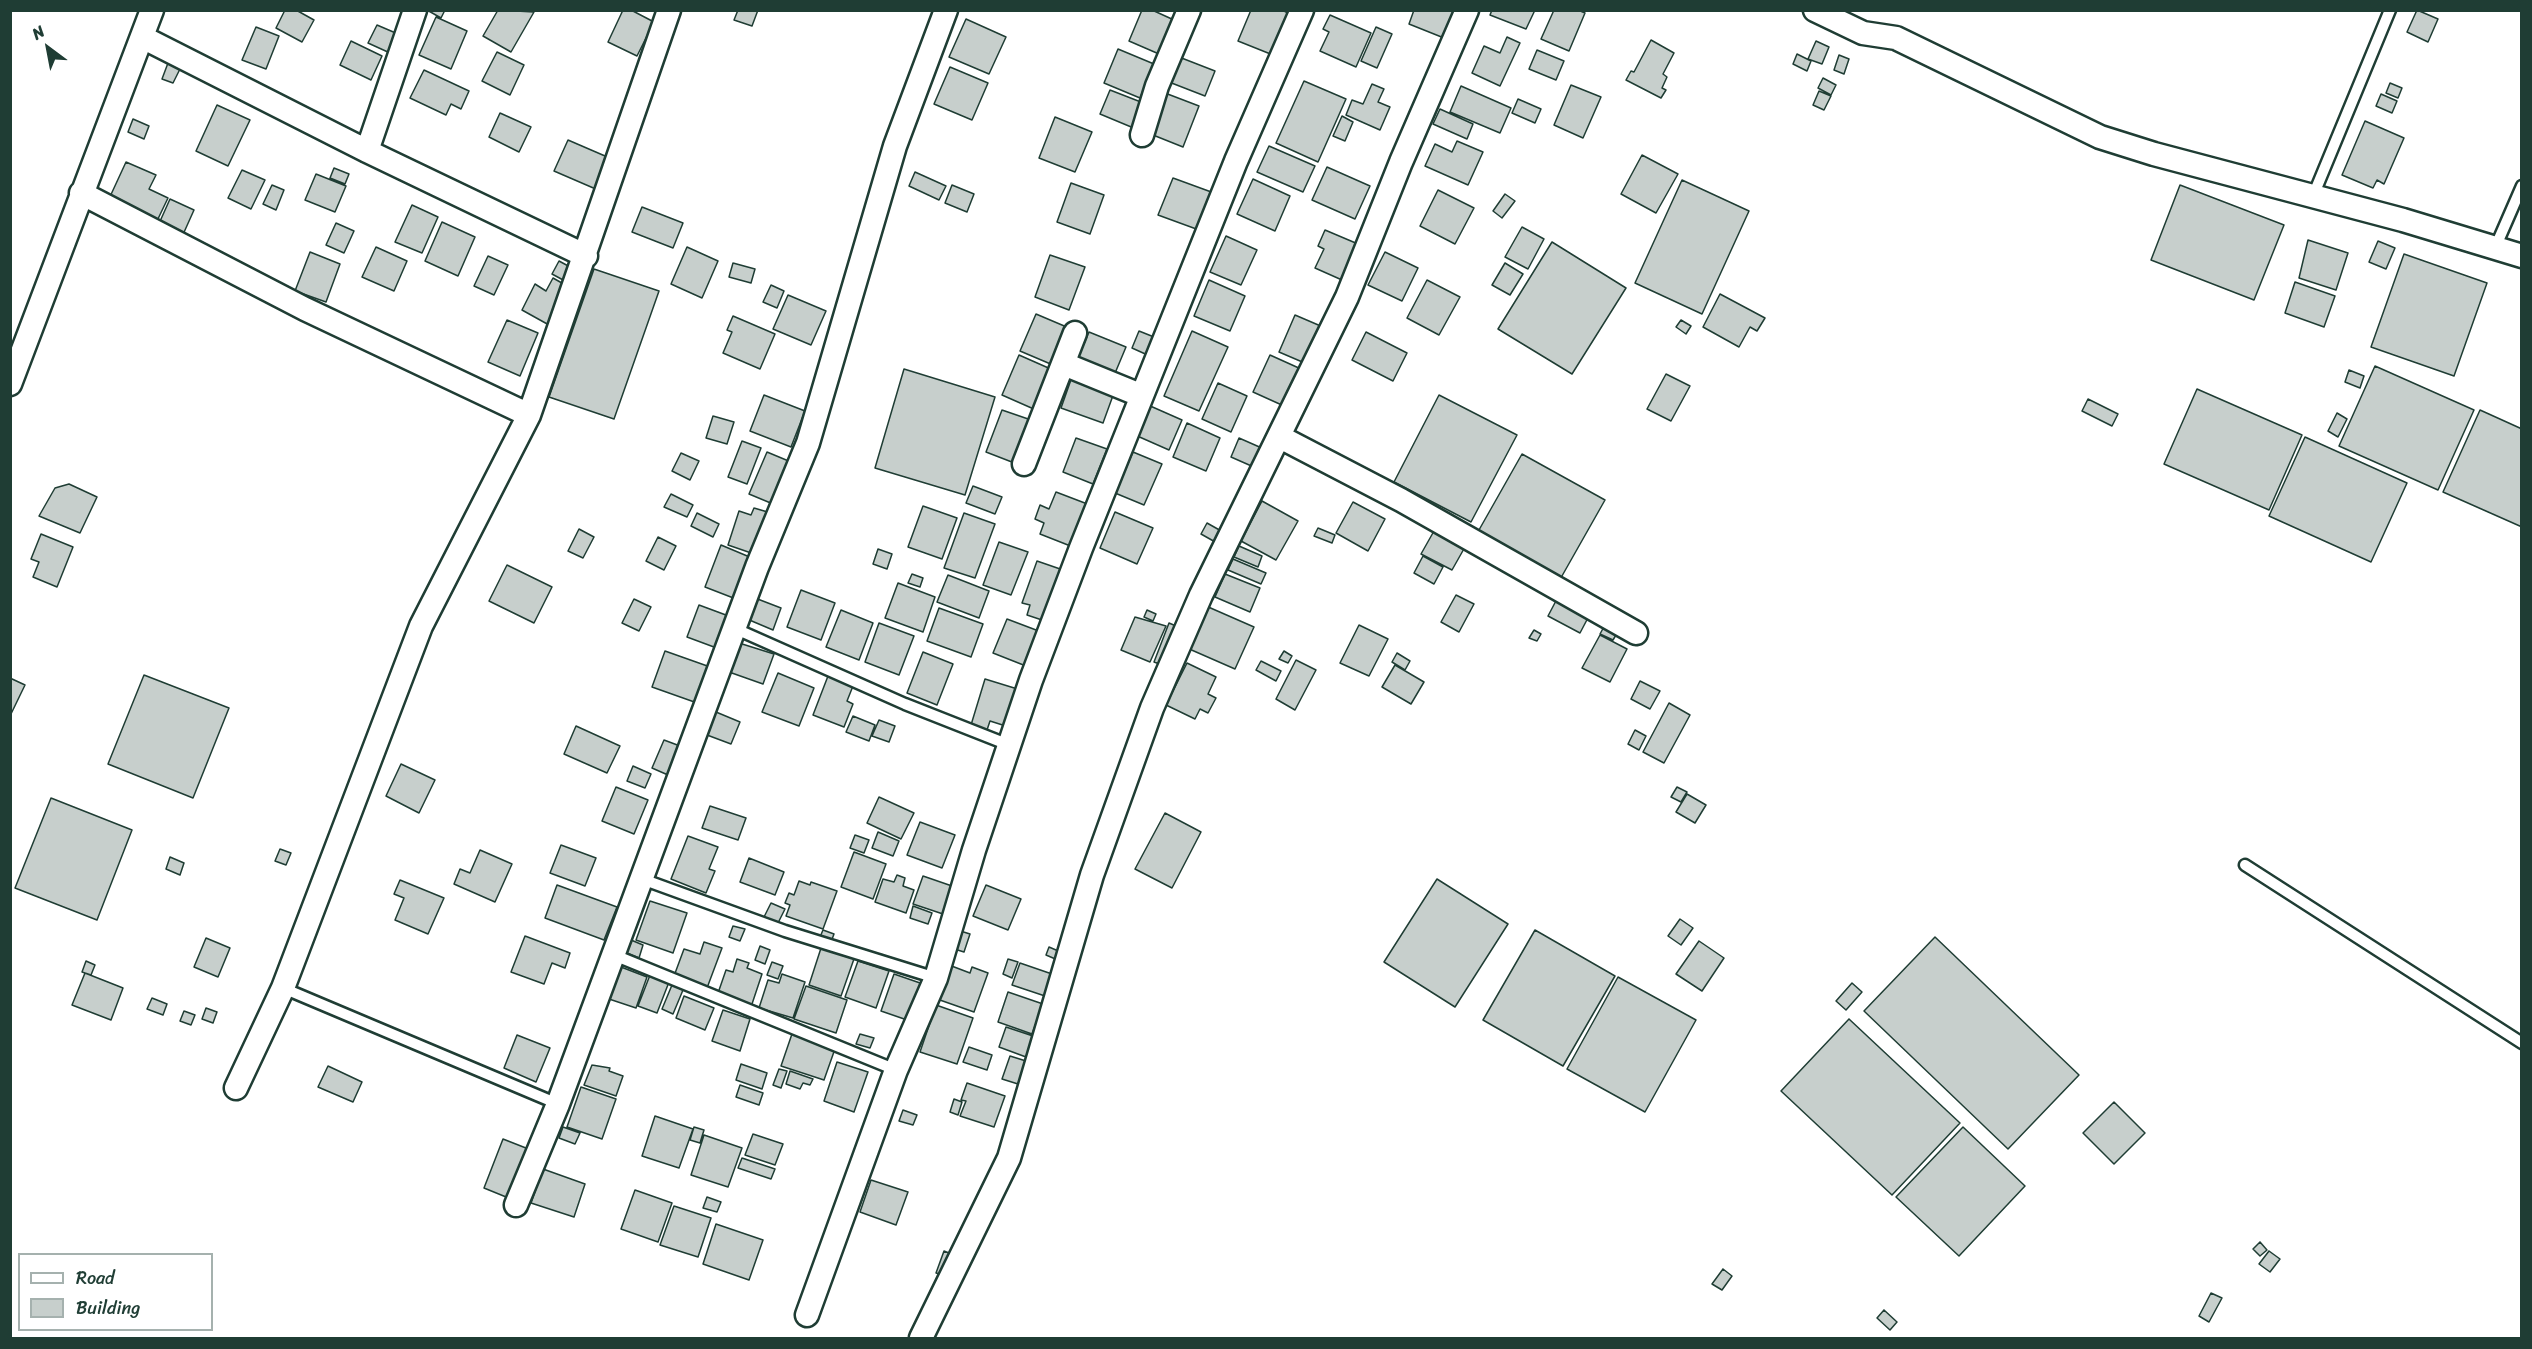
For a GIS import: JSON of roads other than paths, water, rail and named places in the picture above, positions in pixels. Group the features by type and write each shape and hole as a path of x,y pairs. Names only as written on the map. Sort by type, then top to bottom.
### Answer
{"street":[{"path":"11,380 81,193 144,38 152,10"},
{"path":"367,151 415,10"},
{"path":"236,1088 283,988 421,626 529,415 586,256 669,10"},
{"path":"516,1205 558,1104 642,879 690,742 808,442 895,146 946,10"},
{"path":"1142,135 1157,86 1189,10"},
{"path":"807,1315 896,1070 936,978 974,850 1035,669 1140,395 1236,160 1302,10"},
{"path":"921,1338 1009,1158 1094,869 1147,718 1201,595 1347,297 1401,162 1467,10"},
{"path":"1815,10 1863,33 1896,38 2100,136 2154,154 2403,220 2522,256"},
{"path":"144,38 367,151 586,256"},
{"path":"81,193 305,309 529,415"},
{"path":"1024,464 1075,333"},
{"path":"1064,364 1140,395"},
{"path":"1280,437 1401,500 1636,633"}],"lane":[{"path":"2313,196 2390,10"},
{"path":"2496,248 2522,186"},
{"path":"736,629 904,704 1009,745"},
{"path":"2245,865 2522,1043"},
{"path":"642,879 785,931 936,978"},
{"path":"614,955 896,1070"},
{"path":"283,988 558,1104"}]}
